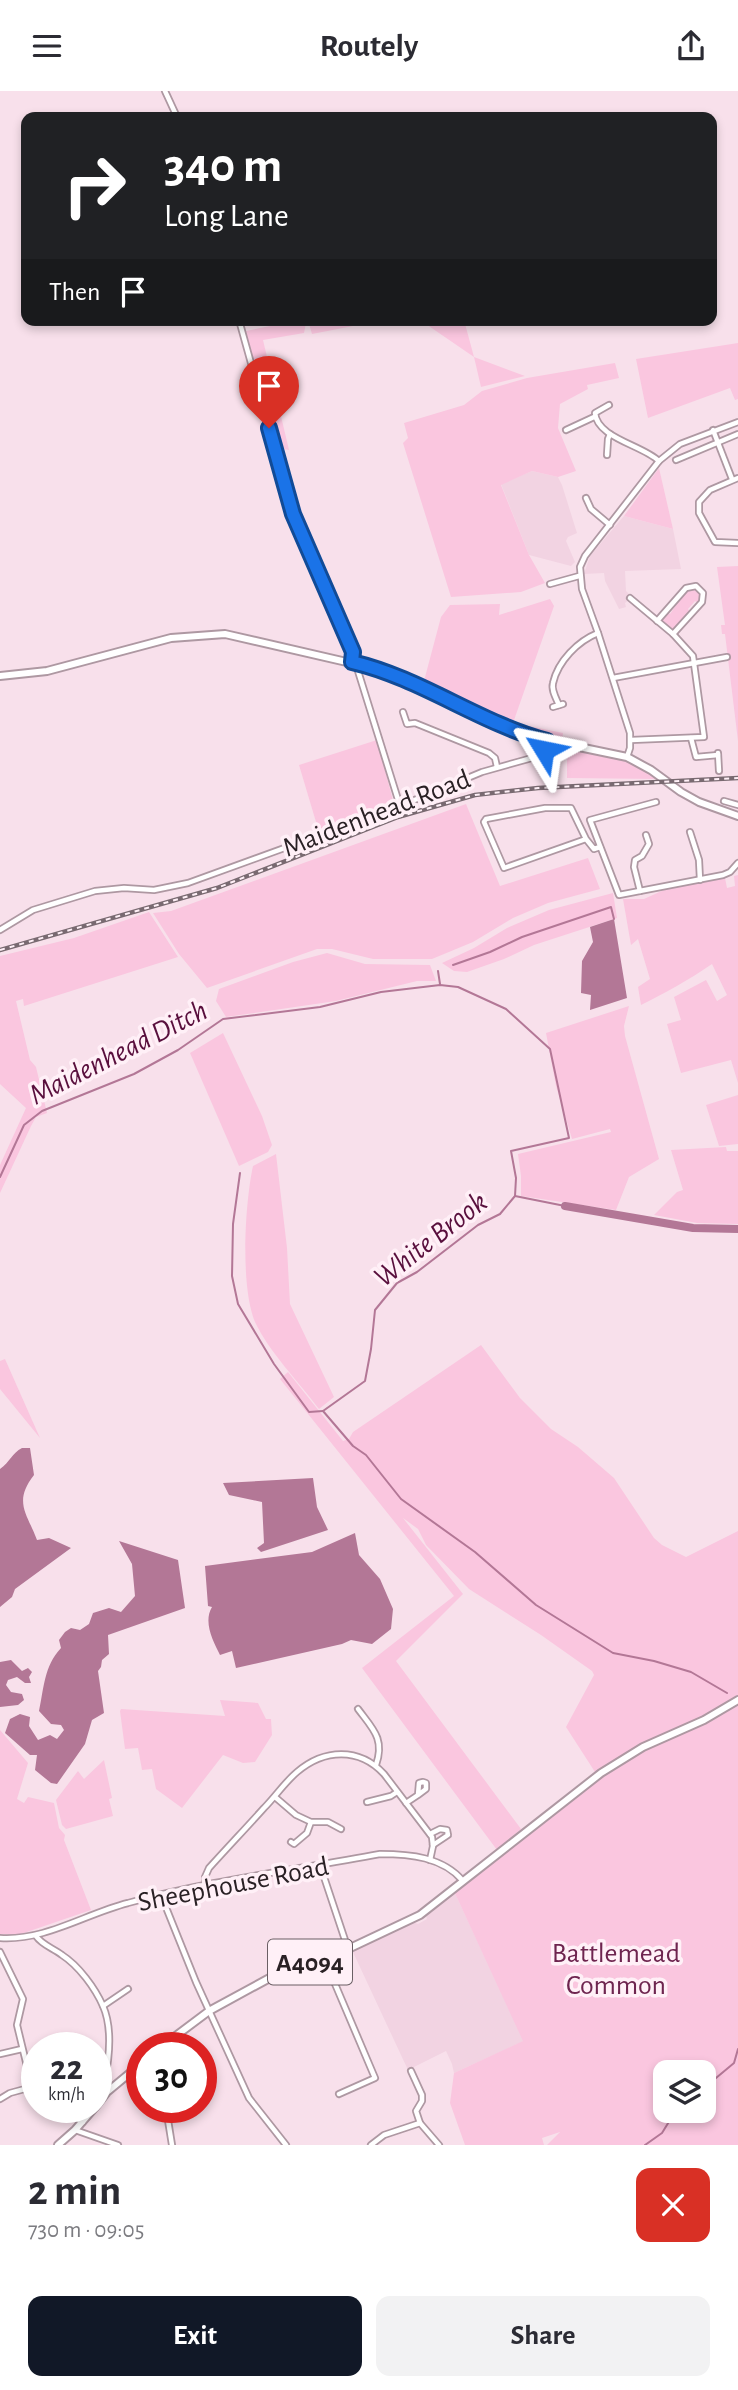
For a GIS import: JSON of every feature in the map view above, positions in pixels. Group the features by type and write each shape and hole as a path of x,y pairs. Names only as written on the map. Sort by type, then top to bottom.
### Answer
{"main road":[{"path":"1,676 47,671 171,638 225,634 390,672 509,728 547,741 626,757 699,802 738,816"},
{"name":"A4094","path":"180,2032 209,2011 277,1974 348,1949 418,1916 589,1781 643,1747 704,1720 738,1700"},
{"path":"112,2088 126,2076"},
{"path":"58,2145 82,2123"}],"street":[{"path":"164,91 174,112"},
{"path":"241,326 293,514 353,652 400,806"},
{"path":"566,430 594,417 600,409 609,405"},
{"path":"594,417 597,424 610,435 651,453 659,461"},
{"path":"626,757 631,740 579,576 585,556 659,461 680,444 738,422"},
{"path":"713,430 735,479 710,490 699,502 699,513 715,542 738,543"},
{"path":"676,460 738,434"},
{"path":"607,455 610,435"},
{"path":"586,498 591,509 610,525"},
{"path":"550,584 579,576"},
{"path":"657,621 686,588 699,588 703,593 702,602 673,634"},
{"path":"630,599 690,650 704,737 631,740"},
{"path":"558,705 553,683 567,655 585,639 598,633"},
{"path":"613,678 727,657"},
{"path":"403,712 408,727 415,723 489,753 495,758 497,767"},
{"path":"691,738 696,757 718,754 719,771"},
{"name":"Maidenhead Road","path":"0,930 33,910 95,891 124,888 154,890 188,883 400,806 497,767 539,756 547,741"},
{"path":"727,801 738,805"},
{"path":"656,802 590,820 619,895 723,875 738,863"},
{"path":"586,839 504,868 484,822 486,819 527,811 568,807 594,849 600,847"},
{"path":"690,832 695,839 700,880"},
{"path":"640,891 634,867 635,860 642,856 649,844 646,835"},
{"path":"358,1709 379,1741 380,1752 376,1765"},
{"path":"205,1886 209,1868 295,1773 315,1759 339,1753 357,1756 376,1765 430,1835 433,1845 430,1860"},
{"path":"366,1802 397,1792"},
{"path":"406,1803 418,1795"},
{"path":"275,1797 296,1815 311,1822 328,1822 341,1829"},
{"path":"292,1845 306,1833 311,1822"},
{"path":"430,1835 440,1829 447,1831 448,1835 433,1845"},
{"name":"Sheephouse Road","path":"0,1938 36,1936 114,1907 162,1895 380,1854 404,1854 430,1860 455,1872 463,1881"},
{"path":"320,1865 348,1949"},
{"path":"162,1895 209,2011 249,2098 285,2145"},
{"path":"36,1936 65,1956 88,1980 103,2006 109,2032"},
{"path":"0,1952 23,1999 17,2025 21,2044"},
{"path":"324,1957 377,2077 339,2094"},
{"path":"103,2006 128,1989"},
{"path":"0,2054 21,2049"},
{"path":"411,2071 422,2095 422,2101 416,2111 421,2123 439,2145"},
{"path":"0,2099 21,2090"},
{"path":"167,2123 172,2145"},
{"path":"371,2145 384,2135 421,2123"},
{"path":"75,2130 118,2145"}],"shaded area":[{"path":"532,471 558,477 562,485 577,533 566,541 575,562 571,566 529,555 501,484"},
{"path":"624,516 673,529 681,569 625,571 626,591 632,597 625,603 626,607 619,609 605,581 604,573 584,574 590,556"},
{"path":"614,919 627,998 590,1010 591,995 581,993 582,961 593,942 590,927"},
{"path":"22,1448 30,1448 34,1475 23,1500 26,1515 37,1540 49,1538 71,1548 15,1589 12,1597 0,1607 0,1469"},
{"path":"313,1478 317,1507 328,1530 261,1552 257,1548 264,1543 262,1502 229,1495 223,1483"},
{"path":"355,1533 359,1555 380,1579 393,1609 391,1629 372,1644 351,1640 236,1668 232,1651 220,1655 209,1625 212,1607 208,1606 205,1566 312,1552"},
{"path":"119,1541 178,1560 185,1608 108,1635 109,1654 102,1660 98,1671 104,1713 92,1720 85,1744 57,1784 51,1783 35,1770 37,1755 30,1755 5,1733 10,1719 20,1714 30,1717 29,1726 38,1740 50,1735 57,1739 64,1730 61,1725 51,1724 39,1711 46,1678 51,1662 61,1648 59,1640 65,1632 71,1628 80,1630 89,1624 93,1613 109,1608 121,1612 135,1596 132,1564"},
{"path":"11,1660 22,1671 28,1668 32,1672 29,1677 31,1683 25,1683 17,1677 8,1680 6,1685 11,1692 22,1694 24,1700 18,1705 0,1707 0,1662"},
{"path":"453,1889 524,2041 454,2073 446,2051 408,2070 352,1950 410,1921 418,1924 427,1919 426,1916"}],"green space":[{"path":"271,326 305,326 304,333 263,340 289,450 277,448 246,331"},
{"path":"310,326 353,326 312,334"},
{"path":"429,326 466,326 474,357"},
{"path":"738,343 738,399 735,400 730,388 648,418 636,359"},
{"path":"474,357 525,376 481,387"},
{"path":"615,363 619,378 587,385 588,389 560,404 558,428 576,471 558,477 532,471 501,485 529,555 545,583 521,592 451,597 403,443 408,438 404,423 464,405 482,391 527,378"},
{"path":"659,468 673,529 624,516"},
{"path":"738,566 738,741 725,634 722,634 721,625 725,625 717,567"},
{"path":"694,587 701,593 698,603 695,601 688,609 690,612 672,631 662,622 667,612 670,614 688,588"},
{"path":"550,599 554,606 513,723 563,733 562,742 508,723 424,681 441,617 450,605 500,604 499,615"},
{"path":"377,740 394,804 319,832 299,765"},
{"path":"564,749 624,759 658,779 567,778 567,757"},
{"path":"466,804 500,886 588,858 600,889 548,903 513,918 473,942 432,959 373,959 332,949 317,949 207,988 179,954 153,913 171,911"},
{"path":"738,875 738,1083 731,1060 681,1073 667,1024 681,1020 674,997 706,980 717,1001 727,995 712,964 641,1005 638,987 650,979 638,939 631,945 623,899 644,899 666,889 725,878 727,888 735,886 734,876"},
{"path":"613,893 617,918 534,945 467,972 454,971 442,963 507,928 549,910"},
{"path":"149,912 178,957 24,1006 23,999 16,1001 30,1060 36,1067 47,1113 36,1117 0,1193 0,1165 26,1108 0,1084 0,956 74,938"},
{"path":"327,953 365,964 430,965 436,981 417,981 336,1001 226,1017 216,1001 219,989 293,962"},
{"path":"629,1006 624,1026 625,1036 659,1159 629,1177 616,1210 521,1196 518,1154 611,1132 610,1129 572,1139 556,1086 546,1033"},
{"path":"223,1033 262,1116 272,1145 268,1152 239,1166 190,1053"},
{"path":"738,1095 738,1144 719,1146 706,1105"},
{"path":"726,1147 727,1151 738,1151 738,1224 697,1223 654,1215 677,1192 683,1190 671,1150"},
{"path":"276,1154 287,1248 290,1304 334,1397 319,1409 268,1344 255,1322 250,1306 245,1244 250,1182 253,1166"},
{"name":"Battlemead Common","path":"481,1345 520,1398 551,1429 578,1447 614,1478 654,1538 662,1545 686,1557 738,1531 738,2145 547,2145 560,2132 542,2138 544,2145 465,2145 450,2103 454,2073 523,2041 453,1889 602,1773 599,1770 595,1772 566,1727 594,1675 541,1635 469,1589 426,1545 418,1529 403,1518 463,1594 396,1661 521,1829 497,1850 362,1668 454,1596 280,1379 288,1372 343,1441 349,1439 353,1432"},
{"path":"5,1359 40,1438 0,1389 0,1361"},
{"path":"220,1700 258,1703 266,1719 271,1719 272,1735 255,1762 243,1763 223,1755 182,1808 156,1789 152,1769 142,1770 138,1748 125,1749 120,1711 225,1716"},
{"path":"0,1730 28,1763 17,1799 24,1803 28,1797 54,1803 59,1828 65,1835 64,1840 91,1910 18,1935 0,1934"},
{"path":"104,1760 113,1816 66,1829 62,1825 56,1800 78,1771 84,1779"}],"waterway":[{"path":"453,965 522,937 611,907 614,919"},
{"name":"Maidenhead Ditch","path":"438,971 440,984"},
{"name":"White Brook","path":"0,1177 24,1125 42,1111 134,1074 178,1050 223,1019 320,1007 381,992 440,985 458,987 506,1009 550,1049 569,1138 511,1151 516,1178 515,1196 500,1214 478,1225 417,1272 397,1283 375,1310 365,1381 323,1411 353,1446 366,1455 401,1499 475,1552 536,1605 613,1653 691,1672 727,1693"},
{"path":"240,1173 233,1224 232,1276 238,1304 274,1364 309,1412 323,1411"},
{"path":"515,1196 565,1206"},
{"path":"565,1206 693,1228 738,1229"},
{"name":"White Brook","path":"716,2078 734,2063 738,2049"},
{"name":"White Brook","path":"645,2145 662,2133 668,2123"}],"railway":[{"path":"0,950 217,888 398,817 475,795 538,788 738,778"}],"route":[{"path":"269,428 293,514 353,652 352,662 390,672 509,728 547,741 544,750"}]}
